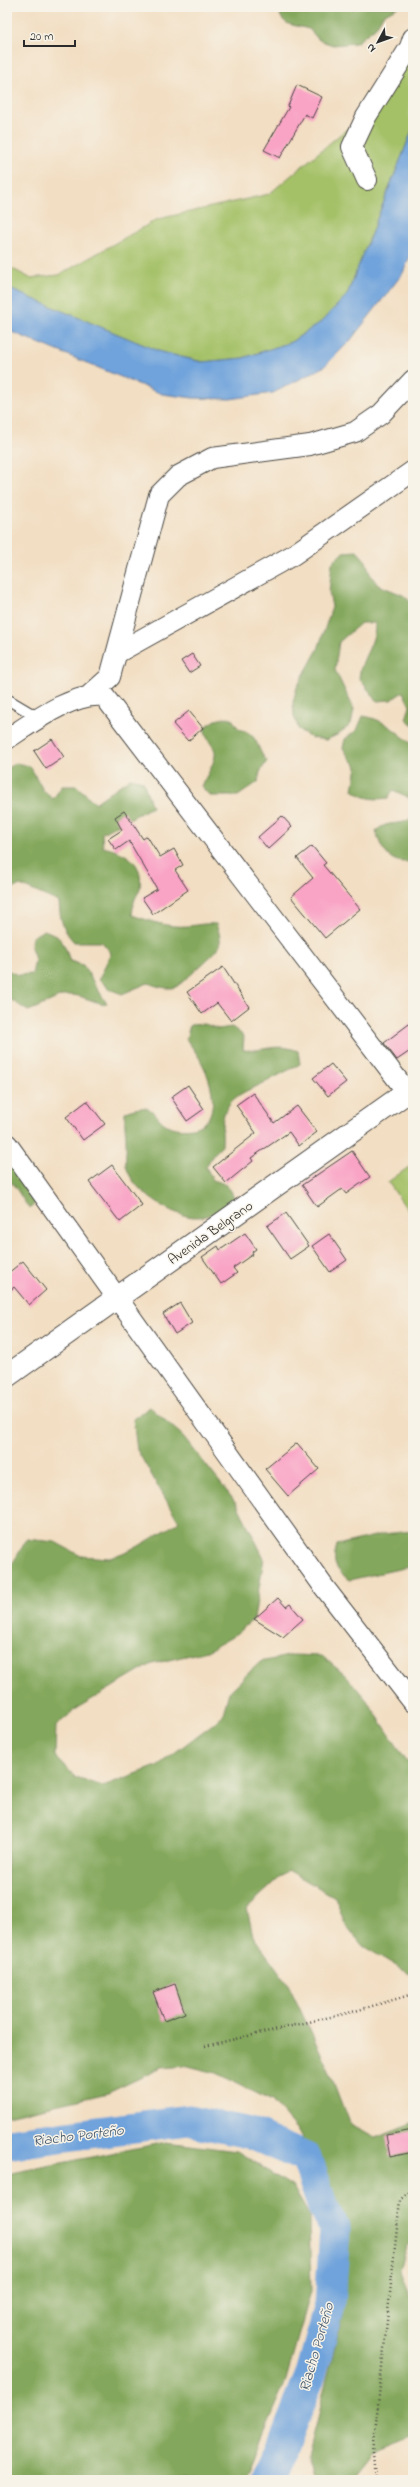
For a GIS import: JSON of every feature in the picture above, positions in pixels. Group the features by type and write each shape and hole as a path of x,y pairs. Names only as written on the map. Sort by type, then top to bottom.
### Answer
{"street":[{"path":"367,180 352,147 366,116 410,47 413,38"},
{"path":"7,739 39,718 91,694 110,677 159,495 178,476 212,458 310,445 355,432 380,414 413,380"},
{"path":"117,653 293,555 413,471"},
{"path":"91,694 104,696 410,1090"},
{"name":"Avenida Belgrano","path":"7,1376 410,1090"},
{"path":"7,1144 118,1297 324,1587 413,1702"}],"lane":[{"path":"7,698 39,718"}],"path":[{"path":"205,2046 352,2012 413,1994"},
{"path":"375,2480 373,2451 400,2200 413,2189"}],"green space":[{"path":"277,7 398,7 383,15 376,27 356,43 333,45 319,40 309,29 288,24 282,19"},
{"path":"413,54 413,128 347,295 321,322 291,342 243,358 203,362 161,352 7,288 7,266 30,278 59,275 158,219 269,194 343,132 366,117"},
{"path":"357,551 366,561 370,574 378,585 403,595 413,604 413,725 406,719 410,706 403,692 391,700 377,701 359,678 362,663 375,631 375,623 361,623 339,642 335,670 354,709 351,724 339,734 326,740 312,738 299,730 294,716 293,702 297,687 318,649 332,607 329,592 332,563 343,552"},
{"path":"363,716 384,723 413,745 413,804 408,797 393,790 388,798 378,799 365,797 353,790 357,766 350,759 343,748 345,739 357,730"},
{"path":"228,717 232,719 239,729 251,734 267,761 260,772 258,782 238,796 210,796 201,786 211,768 215,756 214,749 206,735 205,727 216,720"},
{"path":"16,763 30,766 43,790 53,799 62,786 77,786 95,803 130,778 143,781 152,807 102,833 103,847 125,855 136,864 139,870 140,889 134,901 132,915 159,924 173,926 216,924 220,940 219,947 179,985 173,988 165,988 148,983 122,994 109,989 99,979 111,953 102,942 74,942 62,924 59,902 20,885 7,892 7,768"},
{"path":"413,818 413,861 405,862 393,859 384,851 376,831 385,825 408,821"},
{"path":"44,930 55,935 62,941 70,961 83,965 107,1004 78,996 68,995 28,1011 7,997 7,970 18,975 32,974 35,960 31,947 32,937"},
{"path":"205,1024 218,1029 232,1027 244,1036 243,1050 283,1047 298,1051 300,1064 239,1095 229,1104 222,1121 222,1146 213,1155 206,1167 213,1180 228,1187 236,1203 213,1214 197,1217 177,1213 156,1202 146,1195 131,1178 126,1162 125,1112 145,1108 155,1113 168,1126 176,1128 191,1128 201,1125 208,1118 212,1110 212,1099 208,1076 186,1039 190,1025"},
{"path":"7,1159 39,1198 30,1209 11,1182 7,1179"},
{"path":"413,1164 413,1218 388,1182"},
{"path":"150,1407 183,1436 237,1504 264,1558 254,1619 232,1637 207,1651 152,1664 77,1708 56,1726 55,1756 76,1778 103,1786 157,1766 222,1717 229,1692 260,1662 293,1655 322,1656 345,1675 366,1699 413,1770 413,1976 363,1946 345,1924 335,1897 288,1870 247,1908 253,1936 288,1984 328,2068 349,2123 375,2137 413,2123 413,2241 408,2245 399,2272 408,2294 413,2295 413,2435 373,2451 350,2480 313,2480 307,2457 343,2315 337,2287 339,2258 335,2231 323,2207 320,2179 310,2153 297,2130 272,2101 216,2073 188,2066 161,2068 108,2093 7,2116 7,1568 14,1561 27,1539 55,1542 81,1556 110,1558 137,1547 179,1522 137,1450 133,1419"},
{"path":"413,1531 413,1566 349,1580 337,1568 335,1556 337,1545 383,1534"},
{"path":"166,2142 237,2151 293,2187 309,2215 311,2291 284,2387 244,2480 7,2480 7,2174"}],"water":[{"path":"413,128 413,249 403,273 350,341 325,366 273,393 230,399 193,398 162,394 7,330 7,288 161,352 202,362 243,358 291,342 321,322 347,295"}],"building":[{"path":"297,85 322,97 312,118 305,114 280,158 264,150 289,107 288,106"},
{"path":"192,654 200,666 189,673 181,661"},
{"path":"189,711 203,728 188,741 173,724"},
{"path":"52,739 64,757 46,769 34,751"},
{"path":"124,811 143,839 147,836 160,857 174,849 183,865 175,870 188,890 153,914 142,898 157,889 129,841 116,850 108,839 122,830 115,817"},
{"path":"282,816 292,827 268,849 258,837"},
{"path":"312,846 326,863 323,865 360,909 325,938 291,897 313,878 297,858"},
{"path":"223,967 249,1007 231,1021 217,1003 202,1014 187,992"},
{"path":"413,1021 413,1049 397,1060 384,1043"},
{"path":"331,1064 346,1082 328,1096 313,1078"},
{"path":"188,1085 204,1109 187,1121 171,1097"},
{"path":"253,1093 274,1123 297,1106 317,1132 299,1146 289,1132 251,1158 253,1161 226,1183 213,1167 256,1133 236,1105"},
{"path":"87,1101 105,1124 83,1140 66,1117"},
{"path":"352,1151 370,1177 346,1194 342,1189 317,1207 302,1185"},
{"path":"112,1165 142,1205 120,1222 89,1182"},
{"path":"286,1213 309,1246 290,1259 267,1226"},
{"path":"245,1233 256,1249 252,1252 253,1254 233,1268 237,1273 221,1284 202,1257 218,1246 220,1250"},
{"path":"329,1234 347,1260 330,1272 312,1246"},
{"path":"23,1261 46,1290 29,1305 14,1287 7,1293 7,1274"},
{"path":"180,1303 192,1323 175,1334 163,1314"},
{"path":"297,1443 319,1469 288,1496 265,1469"},
{"path":"278,1598 286,1607 290,1604 303,1619 283,1637 254,1619"},
{"path":"175,1984 185,2013 164,2021 153,1992"},
{"path":"413,2130 413,2152 390,2157 386,2135"}],"waterway":[{"name":"Riacho Porteño","path":"7,2144 188,2120 249,2133 306,2158 323,2207 335,2228 330,2305 311,2374 282,2448 264,2480"}]}
